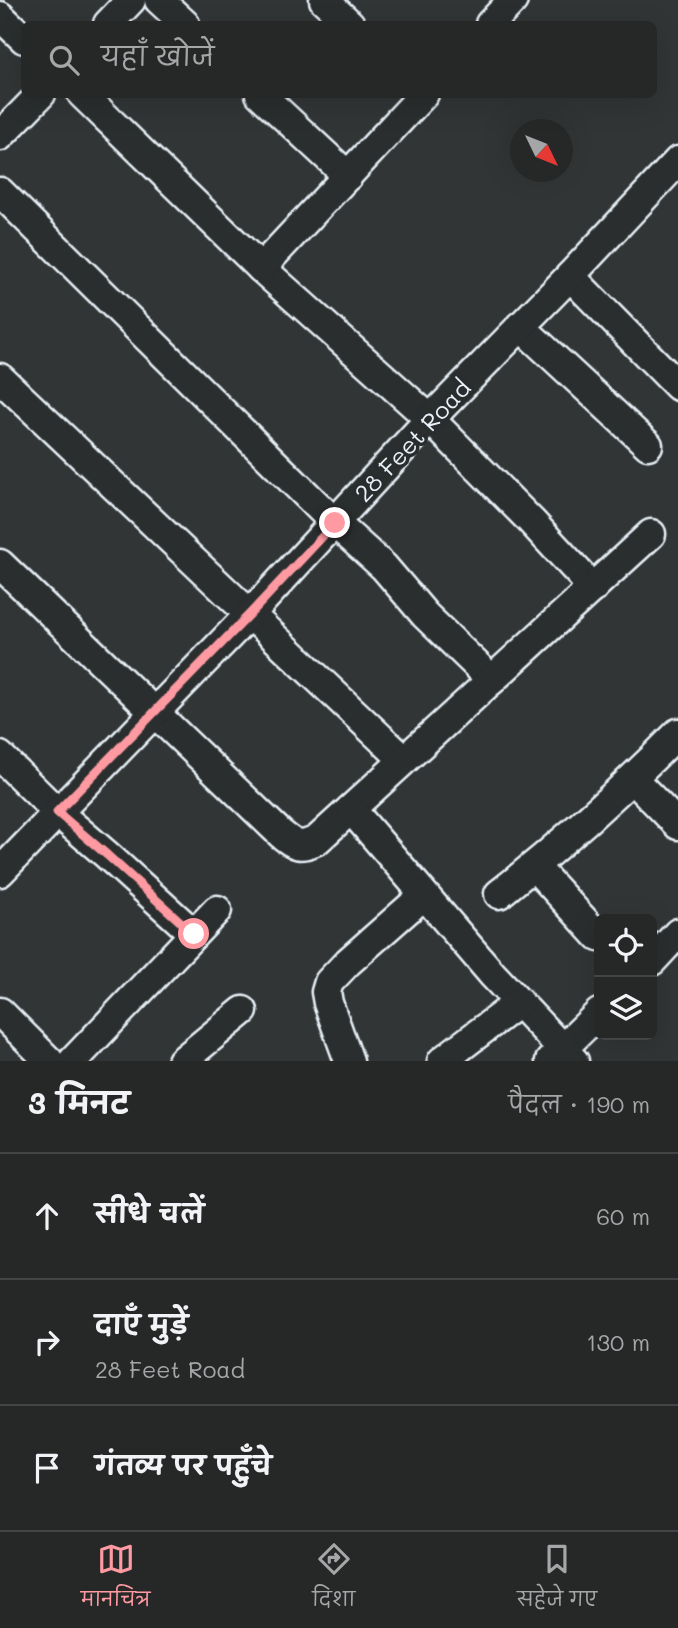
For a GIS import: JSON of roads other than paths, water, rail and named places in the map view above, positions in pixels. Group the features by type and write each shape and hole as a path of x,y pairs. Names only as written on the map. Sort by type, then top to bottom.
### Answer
{"street":[{"path":"111,21 131,0"},
{"path":"159,0 182,21"},
{"path":"324,0 347,21"},
{"path":"0,16 21,36"},
{"path":"0,136 37,98"},
{"path":"86,98 261,268 430,419 593,587"},
{"path":"264,98 348,176"},
{"path":"261,268 420,98"},
{"name":"28 Feet Road","path":"0,872 250,614 430,419 677,165"},
{"path":"0,191 335,523 384,567 425,615 492,680"},
{"path":"570,276 678,386"},
{"path":"520,326 648,446"},
{"path":"0,378 404,760"},
{"path":"0,564 293,844 304,846 317,840 651,534"},
{"path":"499,894 633,779 678,733"},
{"path":"0,756 57,812 194,934"},
{"path":"633,779 678,825"},
{"path":"351,809 562,1057 594,1019"},
{"path":"534,866 594,932"},
{"path":"349,1061 328,1003 326,992 329,982 424,895"},
{"path":"73,1061 217,910"},
{"path":"657,956 678,933"},
{"path":"442,1061 518,1003"},
{"path":"0,1012 49,1061"},
{"path":"181,1061 243,1012"}]}
